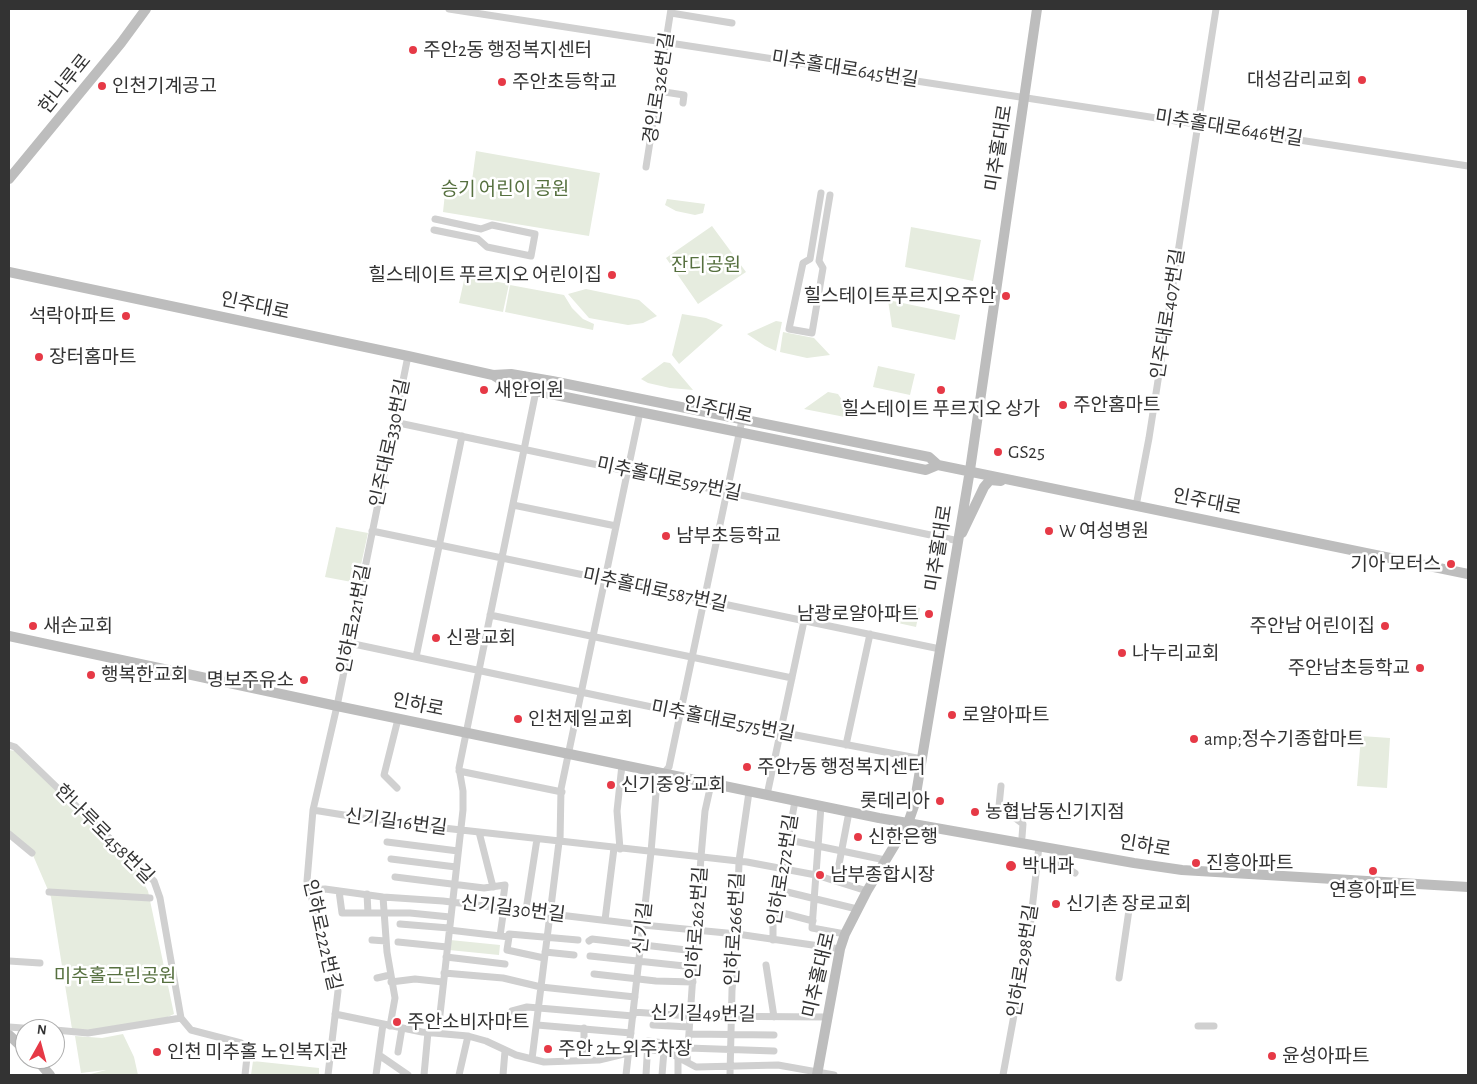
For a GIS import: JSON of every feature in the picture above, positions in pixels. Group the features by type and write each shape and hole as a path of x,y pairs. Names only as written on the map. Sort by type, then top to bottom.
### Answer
{"main road":[{"name":"한나루로","path":"9,179 121,43 146,9"},
{"name":"미추홀대로","path":"817,1074 840,949 845,934 857,908 908,823 914,806 970,470 1037,9"},
{"name":"인주대로","path":"9,272 408,356 493,376 509,385 536,391 926,470 938,465 970,470 1015,481 1468,574"},
{"name":"인주대로","path":"493,376 511,374 539,379 929,457 938,465"},
{"path":"959,541 990,480 1015,481"},
{"name":"인하로","path":"9,636 398,719 622,764 660,777 711,784 849,812 1060,850 1182,870 1468,887"}],"street":[{"name":"미추홀대로645번길","path":"449,9 1025,97"},
{"name":"인주대로407번길","path":"1136,506 1149,438 1216,9"},
{"name":"경인로326번길","path":"646,167 671,11"},
{"path":"671,11 732,22"},
{"path":"658,91 684,95 683,103"},
{"name":"미추홀대로646번길","path":"1025,97 1468,166"},
{"path":"820,193 810,259 803,263 789,329 812,333 823,268 819,261 830,195"},
{"path":"434,230 478,239 487,247 531,256 535,234 492,225 482,229 435,219"},
{"name":"인주대로330번길","path":"372,531 408,356"},
{"path":"438,1032 460,830 463,791 459,771 536,391"},
{"path":"532,1059 542,987 546,938 560,842 562,792 640,412"},
{"name":"신기길","path":"626,1075 660,777 669,767 742,420"},
{"name":"미추홀대로597번길","path":"394,422 944,536 959,541"},
{"path":"416,657 462,436"},
{"path":"513,505 616,526"},
{"name":"미추홀대로587번길","path":"372,531 940,649"},
{"name":"인하로221번길","path":"337,706 372,531"},
{"path":"490,614 792,678"},
{"path":"768,796 804,621"},
{"path":"846,746 870,634"},
{"name":"미추홀대로575번길","path":"350,643 680,713 922,759"},
{"name":"인하로222번길","path":"328,1075 338,991 307,881 313,810 337,706"},
{"path":"397,788 384,775 398,719"},
{"name":"한나루로458번길","path":"9,745 22,753 154,881 160,898 181,1018"},
{"path":"605,920 617,848 618,795 622,764"},
{"path":"459,771 562,792"},
{"name":"인하로262번길","path":"687,1062 705,811 711,784"},
{"path":"1001,786 998,806 1023,824 1022,836"},
{"name":"인하로266번길","path":"730,1075 731,1015 737,934 739,861 749,792"},
{"name":"인하로272번길","path":"773,940 775,911 795,801"},
{"path":"821,806 812,928 845,934"},
{"name":"신기길16번길","path":"313,810 381,821 739,861 816,875 867,891"},
{"path":"836,880 849,812"},
{"path":"479,832 494,887"},
{"path":"9,834 32,853"},
{"path":"526,910 537,839"},
{"path":"789,840 885,860"},
{"path":"387,842 458,851"},
{"name":"인하로298번길","path":"1003,1075 1030,928 1040,846"},
{"path":"1060,850 1060,864 1075,872"},
{"path":"391,859 456,867"},
{"path":"395,877 494,887 505,885 500,936"},
{"name":"신기길30번길","path":"310,890 452,902 697,931"},
{"path":"779,890 857,908"},
{"path":"339,891 342,913 384,915 410,913 450,917"},
{"path":"49,892 150,898"},
{"path":"367,894 368,913"},
{"path":"376,1075 378,1055 395,998 386,941 383,897"},
{"path":"1120,978 1129,910"},
{"path":"775,911 813,921"},
{"path":"400,924 508,937 509,934 578,940"},
{"name":"미추홀대로","path":"697,931 737,934 840,949"},
{"path":"508,937 507,950 545,955 574,955"},
{"path":"589,941 592,939 695,950"},
{"path":"372,940 386,941"},
{"path":"398,942 447,947"},
{"path":"590,956 694,967"},
{"path":"446,957 505,964"},
{"path":"9,961 40,963"},
{"path":"766,965 774,1017"},
{"path":"444,973 503,978 542,987 635,997"},
{"path":"594,974 637,980 693,982"},
{"path":"377,978 443,982"},
{"name":"신기길49번길","path":"512,1011 527,1007 690,1016 827,1017"},
{"path":"335,1014 402,1028 468,1036 544,1062 584,1060 629,1050 664,1047 678,1059 704,1068 778,1066 832,1075"},
{"path":"65,1031 88,1033 181,1018 191,1030 242,1043 248,1048 246,1075"},
{"path":"536,1025 631,1033"},
{"path":"653,1025 731,1034 774,1035"},
{"path":"1198,1026 1214,1026"},
{"path":"398,1052 402,1028"},
{"path":"584,1028 584,1060"},
{"path":"424,1075 428,1032"},
{"path":"459,1075 468,1036"},
{"path":"662,1075 664,1047"},
{"path":"646,1075 648,1048"},
{"path":"688,1048 774,1051"},
{"path":"503,1075 505,1050"},
{"path":"378,1055 408,1075"},
{"path":"678,1059 678,1075"}],"green space":[{"name":"승기 어린이 공원","path":"476,151 600,173 589,236 443,212 446,184 471,188"},
{"path":"667,199 705,204 703,213 695,215 676,211 665,205"},
{"name":"잔디공원","path":"712,226 746,272 698,304 666,258"},
{"path":"911,227 981,240 973,281 905,267"},
{"path":"465,276 509,284 503,312 459,303"},
{"path":"510,285 564,295 572,308 583,319 594,324 593,330 505,312"},
{"path":"586,289 639,300 657,316 643,323 628,325 589,318 568,294"},
{"path":"888,300 960,315 955,340 892,327"},
{"path":"682,314 706,318 723,325 679,364 672,355"},
{"path":"776,321 782,322 776,351 747,334"},
{"path":"783,332 814,338 830,355 807,358 780,352"},
{"path":"664,362 670,363 693,390 670,388 648,383 641,379"},
{"path":"878,366 915,374 910,395 873,387"},
{"path":"828,392 838,394 855,419 804,409"},
{"path":"336,527 368,533 357,583 325,577"},
{"path":"902,605 920,608 916,627 898,623"},
{"path":"1361,736 1390,738 1387,788 1357,786"},
{"name":"미추홀근린공원","path":"9,750 16,751 132,863 148,891 174,1014 159,1021 90,1030 72,1029 51,897 32,853 9,834"},
{"path":"450,940 500,945 499,955 449,950"},
{"path":"123,1034 134,1057 138,1075 87,1075 106,1070 81,1073 75,1036 102,1038"},
{"path":"253,1061 319,1068 319,1075 251,1075"}],"place":[{"name":"주안2동 행정복지센터","path":"413,50"},
{"name":"대성감리교회","path":"1362,80"},
{"name":"주안초등학교","path":"502,82"},
{"name":"인천기계공고","path":"102,86"},
{"name":"힐스테이트 푸르지오 어린이집","path":"612,275"},
{"name":"힐스테이트푸르지오주안","path":"1006,296"},
{"name":"석락아파트","path":"126,316"},
{"name":"장터홈마트","path":"39,357"},
{"name":"새안의원","path":"484,390"},
{"name":"힐스테이트 푸르지오 상가","path":"941,390"},
{"name":"주안홈마트","path":"1063,405"},
{"name":"GS25","path":"998,452"},
{"name":"W 여성병원","path":"1049,531"},
{"name":"남부초등학교","path":"666,536"},
{"name":"기아 모터스","path":"1451,564"},
{"name":"남광로얄아파트","path":"929,614"},
{"name":"새손교회","path":"33,626"},
{"name":"주안남 어린이집","path":"1385,626"},
{"name":"신광교회","path":"436,638"},
{"name":"나누리교회","path":"1122,653"},
{"name":"주안남초등학교","path":"1420,668"},
{"name":"행복한교회","path":"91,675"},
{"name":"명보주유소","path":"304,680"},
{"name":"로얄아파트","path":"952,715"},
{"name":"인천제일교회","path":"518,719"},
{"name":"amp;정수기종합마트","path":"1194,739"},
{"name":"주안7동 행정복지센터","path":"747,767"},
{"name":"신기중앙교회","path":"611,785"},
{"name":"롯데리아","path":"940,801"},
{"name":"농협남동신기지점","path":"975,812"},
{"name":"신한은행","path":"858,837"},
{"name":"진흥아파트","path":"1196,863"},
{"name":"박내과","path":"1011,866"},
{"name":"연흥아파트","path":"1373,871"},
{"name":"남부종합시장","path":"820,875"},
{"name":"신기촌 장로교회","path":"1056,904"},
{"name":"주안소비자마트","path":"397,1022"},
{"name":"주안 2노외주차장","path":"548,1049"},
{"name":"인천 미추홀 노인복지관","path":"157,1052"},
{"name":"윤성아파트","path":"1272,1056"}]}
